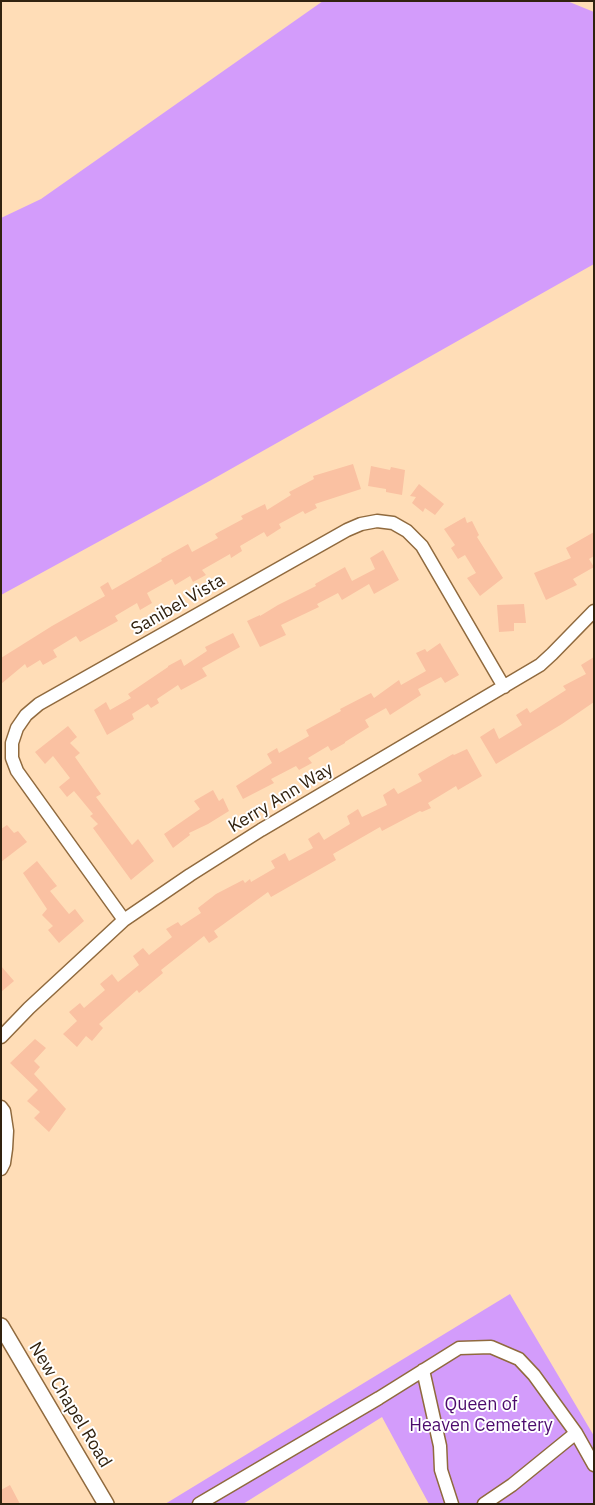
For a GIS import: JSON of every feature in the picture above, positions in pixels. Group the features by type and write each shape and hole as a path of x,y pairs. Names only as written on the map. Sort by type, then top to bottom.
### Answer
{"street":[{"name":"Sanibel Vista","path":"124,920 18,771 12,758 12,743 17,728 26,715 39,704 347,530 377,520 393,523 407,531 422,546 504,687"},
{"name":"Kerry Ann Way","path":"1,1037 29,1008 124,920 260,830 540,665 594,610"},
{"path":"1,1107 4,1111 7,1131 4,1163 1,1169"},
{"name":"New Chapel Road","path":"1,1326 106,1504"},
{"path":"199,1504 379,1398 459,1348 491,1347 519,1359 534,1375 576,1433 594,1465"},
{"path":"423,1370 440,1446 441,1470 452,1504"},
{"path":"484,1504 512,1485 576,1433"}],"green space":[{"path":"323,1 567,1 594,12 594,264 206,483 1,595 1,218 41,199"},
{"name":"Queen of Heaven Cemetery","path":"510,1294 594,1436 594,1504 429,1504 382,1417 243,1504 165,1504"}],"building":[{"path":"353,464 361,489 315,504 317,508 305,514 303,511 279,524 281,528 267,537 264,532 240,546 242,551 231,558 230,554 202,570 206,575 193,582 190,576 175,585 172,579 147,593 152,603 140,610 137,603 115,616 118,621 80,642 76,636 53,650 57,657 43,665 40,660 27,668 25,664 1,684 1,658 105,596 100,587 108,582 112,590 188,544 192,552 218,538 215,534 243,519 241,516 265,504 267,510 291,495 289,492 314,479 313,476"},
{"path":"371,466 390,470 391,467 405,470 402,495 386,492 386,489 368,486"},
{"path":"419,484 444,504 435,515 425,508 423,512 412,503 416,497 410,496"},
{"path":"465,517 467,523 472,521 479,535 477,537 503,578 480,596 467,578 476,573 465,555 458,559 451,548 455,545 444,529"},
{"path":"594,532 594,556 589,559 594,567 573,579 577,585 546,600 534,573 571,558 566,548"},
{"path":"383,550 399,580 374,594 369,584 342,600 338,593 317,604 319,607 281,625 286,635 260,647 247,621 316,586 315,584 345,567 352,581 375,569 370,558"},
{"path":"524,604 526,623 514,623 514,631 499,632 497,605"},
{"path":"233,633 240,647 202,668 207,676 181,690 178,685 157,699 159,703 151,708 148,704 132,714 134,719 107,735 94,710 106,702 110,710 131,698 128,694 168,666 181,659 184,666 207,651 205,647"},
{"path":"440,643 459,675 445,683 441,677 418,689 421,695 390,715 386,708 365,720 369,727 345,743 331,751 328,746 308,758 312,763 299,770 296,766 271,779 274,783 243,799 236,786 272,763 267,754 277,748 279,753 309,736 306,730 341,711 340,709 371,693 374,698 399,680 401,685 426,671 416,653 425,649 427,652"},
{"path":"594,657 594,702 496,764 480,737 494,728 499,739 522,725 516,715 527,708 530,713 566,690 563,686 586,674 581,665"},
{"path":"68,726 77,737 70,743 80,753 75,757 101,794 96,797 132,845 138,839 154,861 131,880 93,828 98,824 90,816 93,814 74,791 67,797 59,787 70,778 53,756 45,764 35,752"},
{"path":"467,749 482,776 458,790 456,786 428,803 431,808 420,811 382,831 380,827 333,854 336,860 271,897 268,892 214,931 218,937 209,943 204,936 161,970 163,973 139,993 137,990 99,1024 103,1028 92,1041 86,1036 77,1047 63,1034 77,1021 69,1012 80,1003 84,1008 105,990 100,984 112,974 118,982 139,965 133,956 143,948 149,955 172,937 166,929 178,922 181,926 201,913 198,908 216,894 243,880 245,883 250,879 251,882 275,868 271,861 285,853 289,861 313,848 308,839 319,832 324,840 350,824 347,816 358,809 362,817 387,805 383,795 394,788 398,794 422,781 418,774 453,754"},
{"path":"213,790 219,801 223,798 229,811 189,833 190,835 173,848 164,834 200,809 194,801"},
{"path":"7,825 14,833 18,831 27,842 1,862 1,829"},
{"path":"37,861 57,886 50,891 69,914 75,909 84,921 59,943 48,930 53,926 42,915 47,909 23,873"},
{"path":"1,966 14,981 1,992"},
{"path":"35,1039 46,1048 34,1061 40,1067 34,1074 66,1109 49,1132 34,1118 40,1112 27,1101 38,1090 10,1063"},
{"path":"10,1485 20,1504 1,1504 1,1490"}]}
